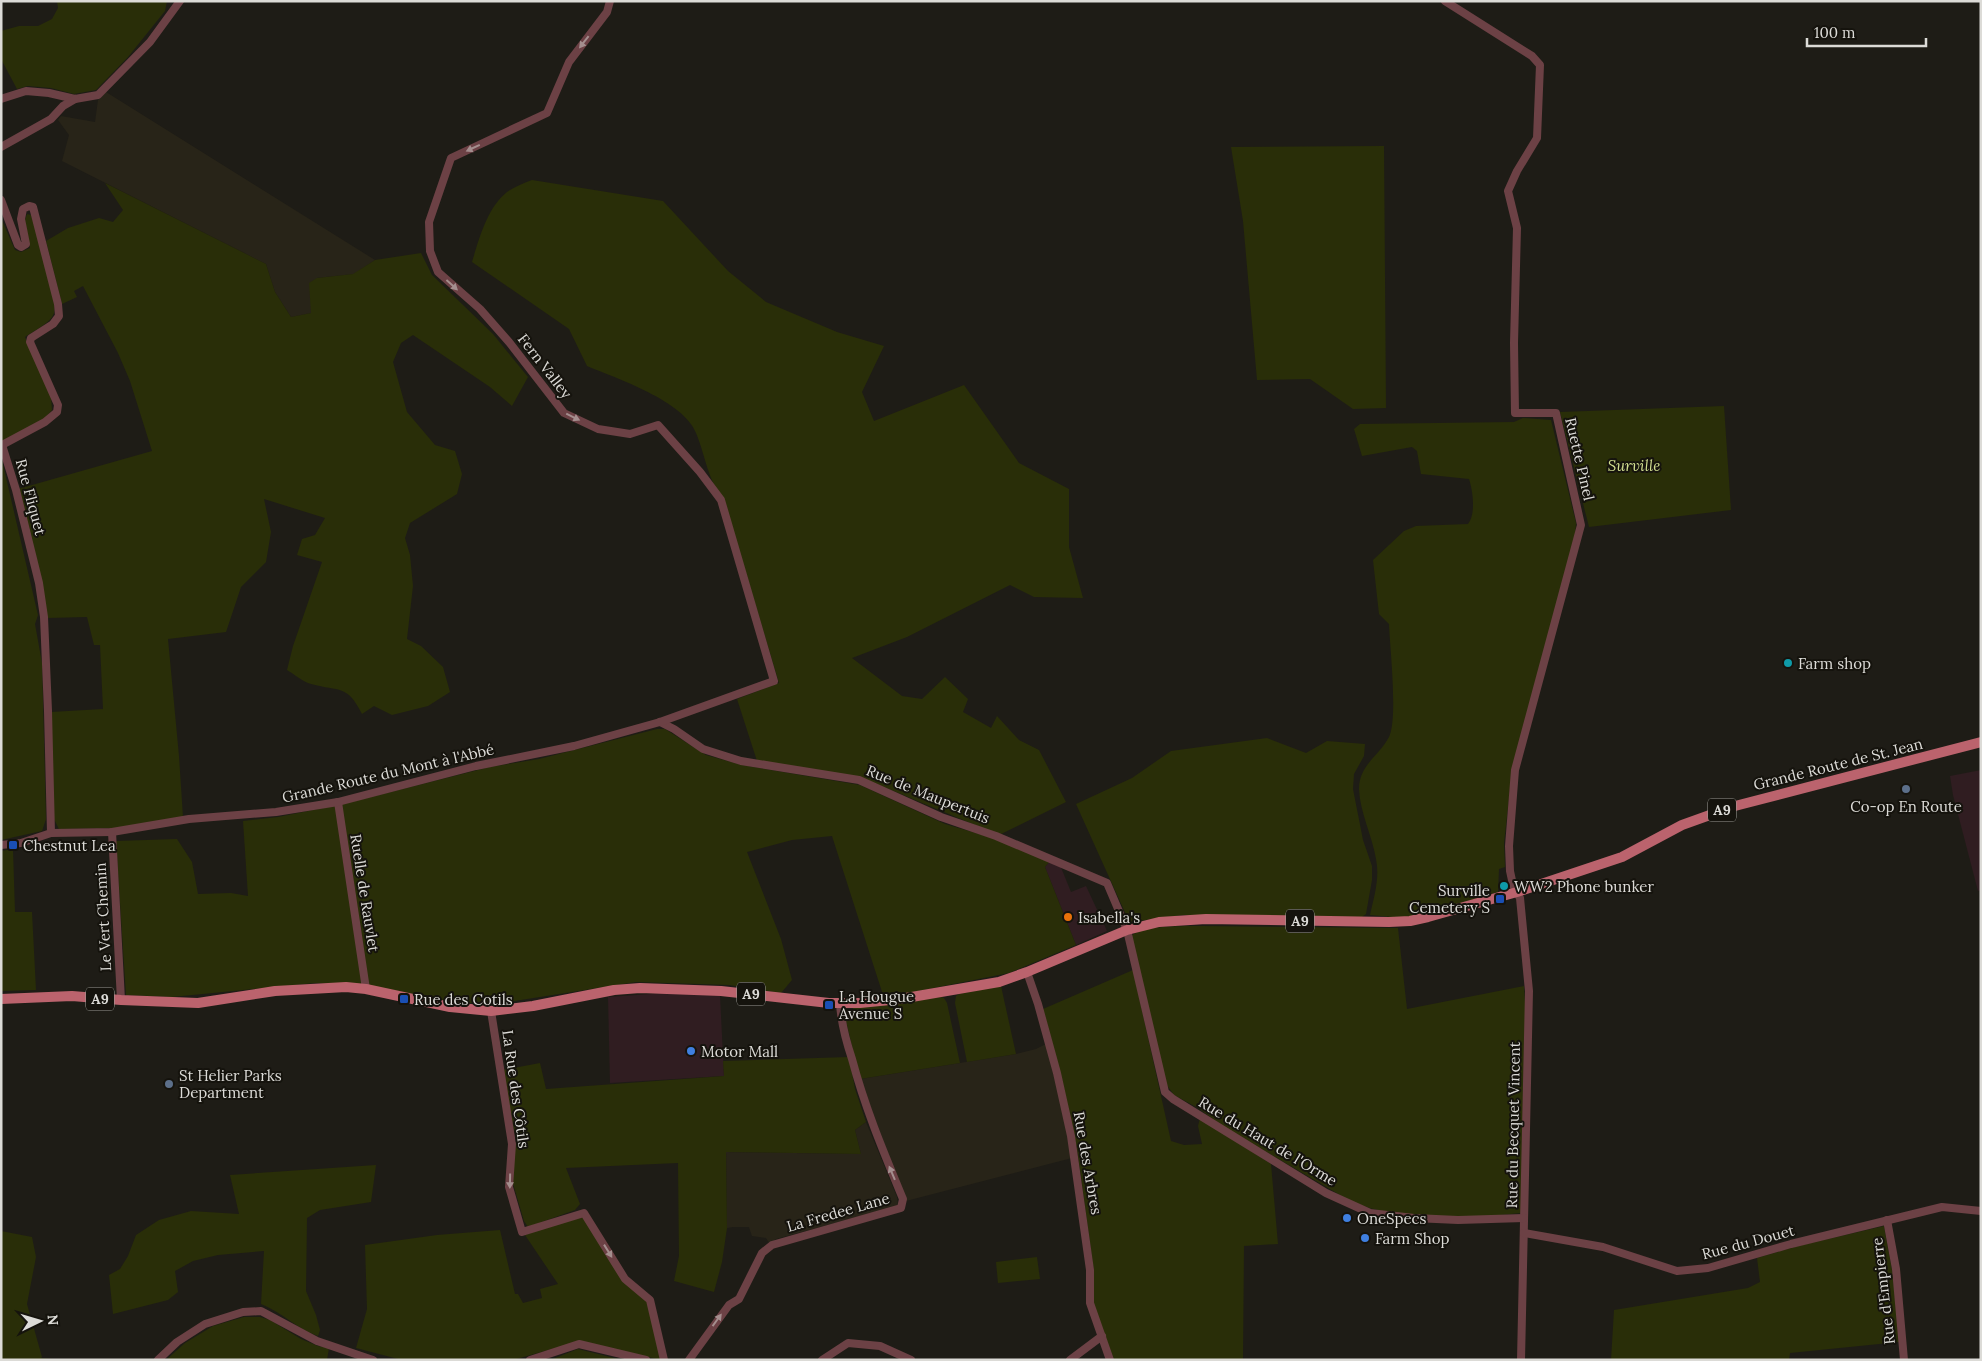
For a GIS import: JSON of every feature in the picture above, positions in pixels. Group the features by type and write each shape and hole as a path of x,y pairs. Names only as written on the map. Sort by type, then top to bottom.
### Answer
{"main road":[{"name":"Grande Route de St. Jean","path":"1,999 72,996 198,1003 275,990 322,987 366,989 450,1007 491,1011 533,1006 614,990 640,988 721,991 840,1003 900,999 999,982 1127,930 1158,922 1206,920 1410,921 1428,918 1517,892 1622,857 1682,825 1734,806 1910,762 1981,742"}],"street":[{"path":"1,99 26,91 49,93 74,99 98,95 150,42 180,1"},
{"name":"Fern Valley","path":"610,1 607,12 569,62 547,113 451,158 429,222 430,251 438,272 480,309 509,342 564,412 598,428 630,434 658,426 700,472 721,500 774,681 660,722"},
{"name":"Ruette Pinel","path":"1445,1 1532,56 1540,65 1537,138 1517,171 1508,191 1517,228 1514,343 1515,413 1556,414 1581,525 1515,770 1509,846 1510,871 1517,892"},
{"path":"1,148 51,119 63,106 74,99"},
{"name":"Rue Fliquet","path":"1,200 18,245 21,247 26,244 21,219 23,209 29,206 33,207 58,304 59,316 53,324 31,338 30,342 58,405 57,412 45,422 2,445 16,490 39,583 44,617 51,833"},
{"name":"Grande Route du Mont à l'Abbé","path":"1,845 21,843 51,833 112,832 189,819 276,812 338,802 476,766 574,746 660,722"},
{"name":"Rue de Maupertuis","path":"660,722 674,729 703,749 741,761 859,780 941,817 996,836 1107,883 1127,930"},
{"name":"Ruelle de Rauvlet","path":"338,802 366,989"},
{"name":"Le Vert Chemin","path":"112,832 121,1000"},
{"name":"Rue du Becquet Vincent","path":"1517,892 1520,898 1529,992 1521,1360"},
{"name":"Rue du Haut de l'Orme","path":"1127,930 1165,1092 1173,1099 1326,1193 1370,1213 1458,1220 1524,1218"},
{"name":"Rue des Arbres","path":"1027,972 1057,1073 1071,1136 1090,1270 1090,1303 1110,1360"},
{"name":"La Fredee Lane","path":"688,1360 729,1305 739,1300 762,1253 772,1245 901,1208 903,1199 874,1131 857,1080 841,1020 840,1003"},
{"name":"La Rue des Côtils","path":"491,1011 512,1144 509,1187 522,1232 584,1213 625,1279 650,1300 664,1360"},
{"name":"Rue du Douet","path":"1524,1233 1603,1247 1677,1271 1708,1268 1791,1244 1942,1207 1981,1211"},
{"name":"Rue d'Empierre","path":"1888,1220 1896,1269 1904,1360"},
{"path":"158,1360 177,1342 205,1324 243,1312 261,1311 317,1341 373,1360"},
{"path":"1070,1360 1102,1336"},
{"path":"822,1360 848,1343 880,1346 911,1360"},
{"path":"530,1360 579,1344 646,1360"}],"shaded area":[{"path":"106,92 375,260 354,274 317,278 311,313 291,317 275,292 266,264 62,161 69,135 58,120 61,116 95,122 98,100"},
{"path":"1981,770 1981,890 1978,891 1953,795 1950,776"},
{"path":"1050,861 1060,865 1071,892 1086,886 1107,931 1076,945 1045,867"},
{"name":"Motor Mall","path":"665,993 720,995 724,1076 610,1083 608,997"},
{"path":"1046,1044 1062,1107 1072,1158 906,1201 860,1079 1016,1054 1036,1049"},
{"path":"866,1122 897,1197 898,1206 776,1239 770,1244 766,1238 752,1236 749,1227 727,1228 726,1152 861,1154 855,1130"}],"green space":[{"path":"57,1 167,1 165,11 128,57 96,90 74,94 51,88 28,86 17,89 1,59 1,31 19,26 38,26 52,19 58,8"},
{"path":"1384,146 1386,408 1353,409 1310,379 1257,380 1243,221 1231,147"},
{"path":"532,180 663,201 728,271 766,302 837,332 884,346 862,392 874,421 964,385 1019,463 1069,489 1069,547 1083,598 1034,597 1010,585 907,637 852,658 902,696 922,699 945,677 968,699 963,712 991,728 997,716 1019,740 1039,750 1066,802 999,835 860,777 757,761 737,699 779,683 724,500 710,476 696,433 689,421 664,401 631,384 587,366 569,329 472,262 485,224 494,206 507,192"},
{"path":"105,183 266,264 275,292 291,317 311,313 309,283 317,278 353,274 375,260 421,253 432,275 493,334 528,377 512,406 490,387 413,335 401,343 393,362 407,412 435,445 455,451 462,474 457,494 410,523 405,538 410,555 413,586 407,639 421,646 443,667 450,692 428,706 392,715 374,706 362,714 357,704 347,693 308,683 287,670 293,646 322,562 297,555 302,539 315,535 325,518 264,499 271,532 266,562 241,587 226,632 168,639 183,817 115,828 59,829 53,817 51,712 103,709 100,645 94,645 87,617 47,618 18,489 152,451 130,381 118,353 83,286 74,291 77,297 62,304 46,241 68,228 99,218 113,222 123,210"},
{"path":"27,214 31,215 50,281 54,313 49,320 25,337 51,397 52,410 44,419 1,442 1,218 15,250 21,252 30,248 25,220"},
{"name":"Surville","path":"1724,406 1731,510 1589,527 1560,412"},
{"path":"1523,418 1551,420 1576,523 1575,536 1511,780 1504,843 1505,867 1499,869 1498,892 1429,913 1402,918 1370,915 1376,887 1377,866 1359,789 1362,773 1389,737 1393,715 1389,624 1379,614 1373,560 1404,531 1416,526 1468,524 1471,520 1473,502 1469,479 1421,474 1417,451 1412,447 1362,456 1354,429 1360,424 1514,422"},
{"path":"1,456 38,615 35,624 42,663 46,819 42,831 1,840"},
{"path":"657,729 665,729 706,755 742,765 860,785 945,824 1003,841 1050,861 1045,867 1076,945 1009,973 903,994 883,995 832,836 792,840 747,852 781,939 792,980 781,993 729,985 636,982 502,1003 458,1003 359,984 315,983 172,997 126,995 116,841 177,839 192,862 198,894 231,893 248,896 243,821 278,817 343,804 490,767 539,759"},
{"path":"1267,738 1306,753 1327,741 1365,744 1364,756 1354,774 1353,789 1363,840 1372,866 1372,880 1366,914 1362,917 1183,915 1131,922 1076,804 1132,778 1171,751"},
{"path":"13,849 15,912 32,912 36,990 1,991 1,851"},
{"path":"1202,926 1398,928 1407,1009 1524,986 1526,1019 1521,1213 1448,1218 1410,1216 1366,1207 1352,1202 1224,1127 1198,1108 1174,1095 1166,1084 1131,936 1137,932 1154,928"},
{"path":"1133,970 1171,1141 1184,1145 1202,1144 1198,1126 1200,1118 1271,1164 1278,1244 1244,1246 1243,1360 1114,1360 1093,1303 1094,1272 1077,1149 1062,1079 1043,1009"},
{"path":"1001,986 1016,1054 967,1062 955,1003 956,996"},
{"path":"941,997 947,1003 960,1063 860,1079 844,1013 853,1012 853,1007"},
{"path":"849,1057 855,1089 866,1122 855,1130 861,1154 726,1152 727,1228 722,1262 714,1292 674,1281 679,1256 678,1163 566,1168 580,1204 575,1210 528,1227 524,1221 512,1180 516,1140 502,1070 540,1063 546,1089 724,1076 723,1061"},
{"path":"376,1165 371,1202 320,1210 307,1218 306,1291 320,1330 318,1336 261,1304 264,1251 218,1255 193,1261 175,1271 178,1292 168,1300 113,1314 109,1275 120,1269 128,1256 136,1235 159,1220 191,1211 239,1214 230,1175"},
{"path":"576,1217 583,1217 623,1281 647,1302 661,1360 580,1341 513,1360 402,1360 356,1348 367,1309 365,1245 437,1235 500,1230 515,1294 518,1294 523,1303 542,1298 540,1289 558,1284 525,1235"},
{"path":"1884,1226 1893,1275 1899,1342 1790,1353 1789,1360 1611,1360 1614,1310 1748,1288 1760,1282 1757,1258 1798,1246"},
{"path":"1,1231 32,1237 36,1257 27,1304 41,1358 63,1360 1,1360"},
{"path":"1037,1257 1040,1279 998,1283 996,1262"},
{"path":"244,1317 260,1317 270,1320 301,1339 329,1348 327,1360 166,1360 185,1343 213,1326"},
{"path":"578,1349 622,1360 550,1360"}],"place":[{"name":"Farm shop","path":"1788,663"},
{"name":"Co-op En Route","path":"1906,789"},
{"name":"Chestnut Lea","path":"13,845"},
{"name":"WW2 Phone bunker","path":"1504,886"},
{"name":"Surville Cemetery S","path":"1500,899"},
{"name":"Isabella's","path":"1068,917"},
{"name":"Rue des Cotils","path":"404,999"},
{"name":"La Hougue Avenue S","path":"829,1005"},
{"name":"Motor Mall","path":"691,1051"},
{"name":"St Helier Parks Department","path":"169,1084"},
{"name":"OneSpecs","path":"1347,1218"},
{"name":"Farm Shop","path":"1365,1238"}]}
